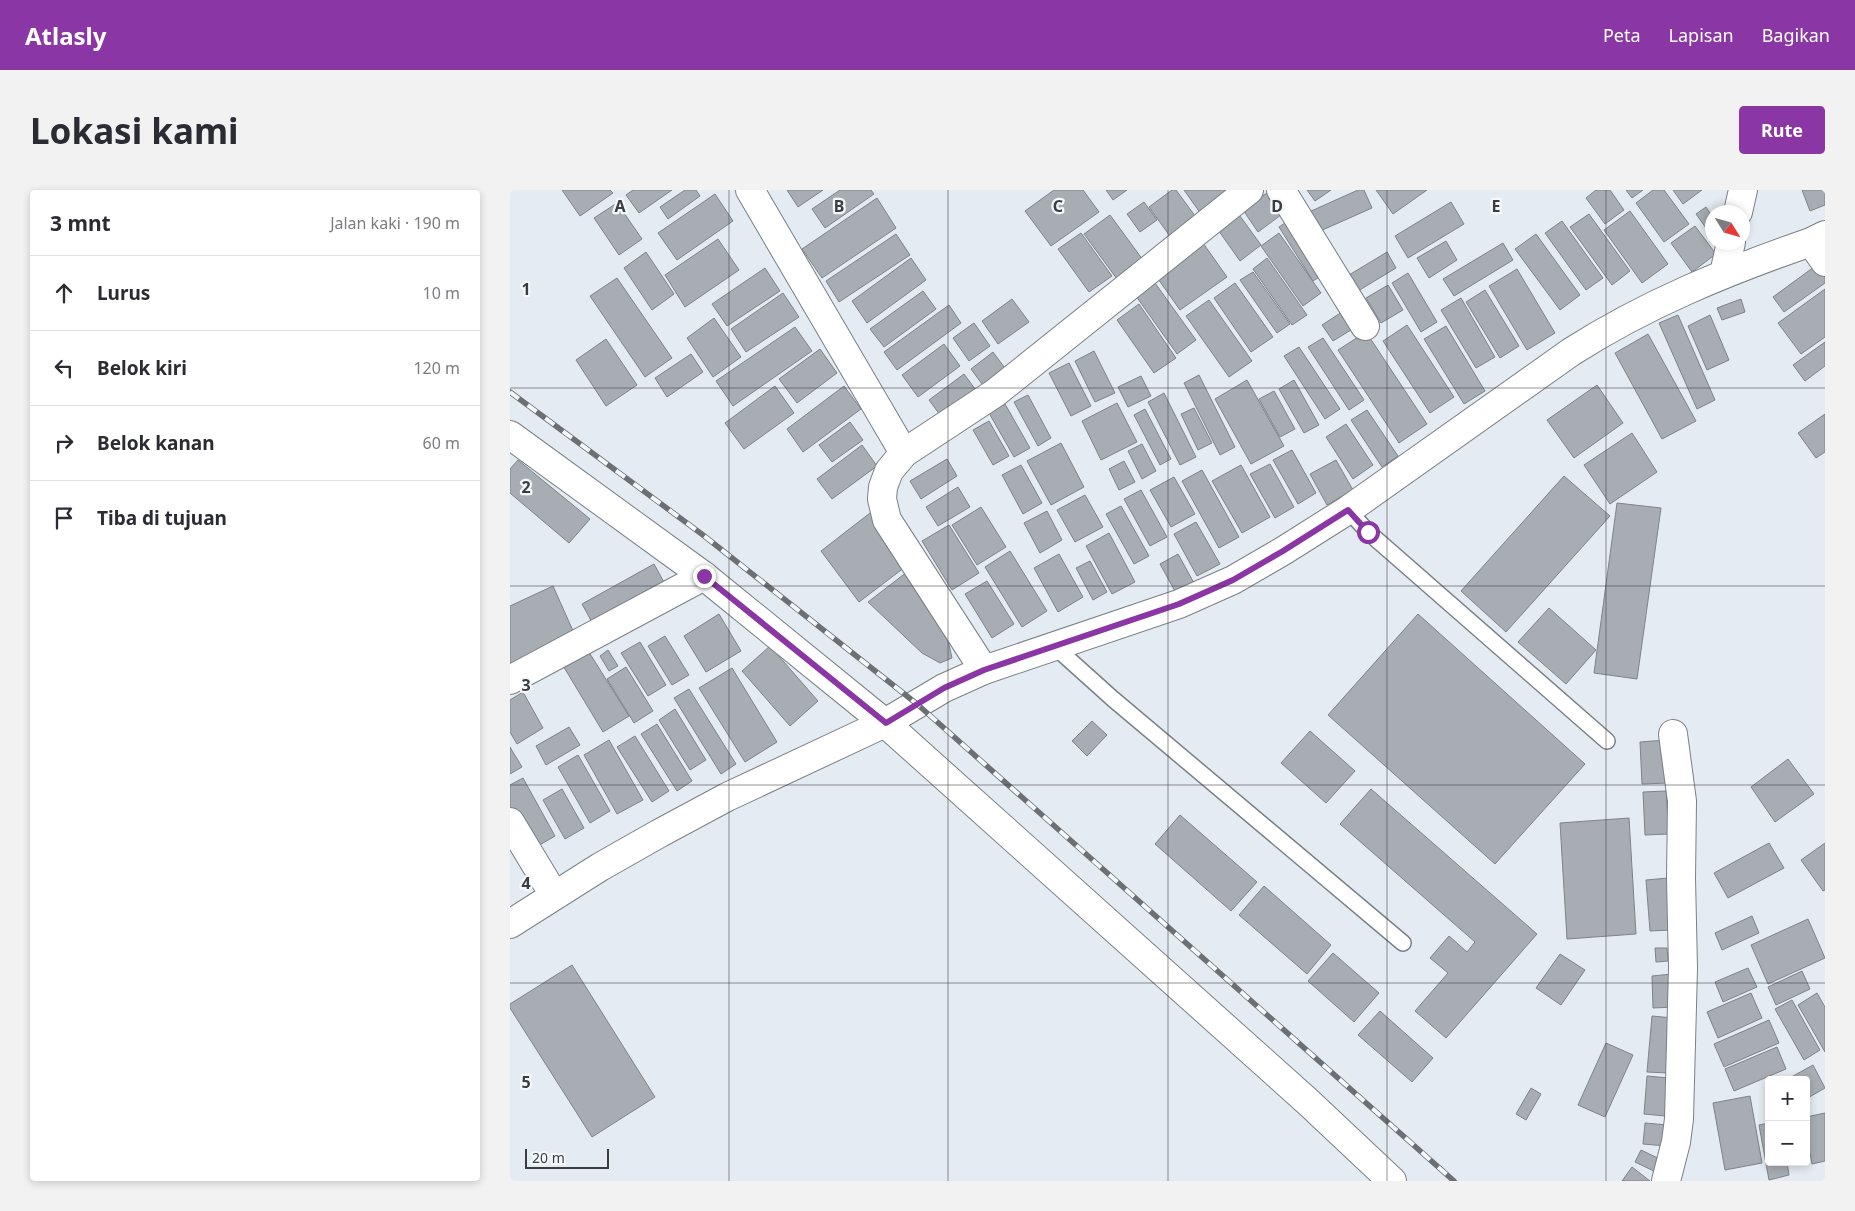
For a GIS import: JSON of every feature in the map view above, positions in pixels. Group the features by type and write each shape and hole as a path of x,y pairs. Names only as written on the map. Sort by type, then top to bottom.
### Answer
{"street":[{"path":"750,190 904,453"},
{"path":"1281,190 1365,326"},
{"path":"1740,205 1743,190"},
{"path":"984,670 887,520 882,499 883,487 889,471 904,453 995,393 1243,192"},
{"path":"510,924 600,867 727,797 886,723 944,688 984,670 1179,604 1233,580 1348,510 1570,352 1600,333 1643,310 1734,270 1785,251 1820,247"},
{"path":"1732,250 1734,270"},
{"path":"511,436 704,576 886,723 1307,1101 1392,1181"},
{"path":"510,680 704,576"},
{"path":"1666,1181 1676,1142 1679,1119 1683,968 1680,878 1682,801 1673,734"},
{"path":"510,822 554,895"}],"lane":[{"path":"1348,510 1368,532 1607,741"},
{"path":"1054,646 1113,699 1403,943"}],"building":[{"path":"562,190 610,190 613,193 580,216"},
{"path":"633,190 672,190 639,213 626,195"},
{"path":"685,190 696,190 700,196 668,219 660,207"},
{"path":"787,190 823,190 798,207"},
{"path":"840,190 871,190 874,194 825,228 812,209"},
{"path":"1054,190 1083,190 1099,212 1051,246 1025,211"},
{"path":"1106,190 1127,190 1113,200"},
{"path":"1172,190 1176,190 1198,220 1172,239 1149,207"},
{"path":"1184,190 1231,190 1201,214"},
{"path":"1271,190 1289,209 1258,232 1243,210"},
{"path":"1307,190 1331,190 1315,201"},
{"path":"1358,190 1364,190 1372,208 1318,232 1309,212"},
{"path":"1376,190 1427,190 1393,214"},
{"path":"1596,190 1610,190 1624,210 1605,224 1586,198"},
{"path":"1626,190 1643,190 1632,198"},
{"path":"1653,190 1664,190 1689,224 1664,242 1636,203"},
{"path":"1673,190 1702,190 1683,204"},
{"path":"1802,190 1825,190 1825,205 1810,211"},
{"path":"715,194 733,221 677,260 658,233"},
{"path":"877,198 896,228 822,278 802,249"},
{"path":"1144,202 1157,220 1140,232 1127,214"},
{"path":"1451,202 1464,224 1408,258 1395,236"},
{"path":"617,203 642,239 619,255 594,218"},
{"path":"1705,208 1705,227 1696,214"},
{"path":"1630,211 1668,264 1642,283 1604,230"},
{"path":"1237,212 1261,245 1240,261 1216,227"},
{"path":"1589,214 1630,271 1612,285 1570,227"},
{"path":"1110,215 1143,260 1117,279 1084,234"},
{"path":"1294,217 1329,271 1313,281 1279,227"},
{"path":"1562,221 1603,278 1586,290 1545,233"},
{"path":"1695,226 1705,239 1705,250 1713,250 1716,254 1692,272 1671,243"},
{"path":"1081,233 1112,276 1089,292 1058,249"},
{"path":"1279,233 1321,293 1303,306 1261,246"},
{"path":"896,234 910,255 839,302 826,281"},
{"path":"1536,234 1580,295 1560,310 1515,249"},
{"path":"718,239 739,270 685,307 665,275"},
{"path":"1446,241 1457,260 1429,278 1417,258"},
{"path":"1203,243 1227,277 1180,310 1156,276"},
{"path":"1503,243 1513,260 1454,296 1443,279"},
{"path":"646,252 674,294 652,310 624,268"},
{"path":"1387,252 1396,268 1358,291 1349,275"},
{"path":"911,258 926,280 867,323 852,301"},
{"path":"1267,258 1307,315 1292,325 1253,269"},
{"path":"1818,264 1825,274 1825,283 1784,312 1773,297"},
{"path":"765,268 780,291 727,326 712,304"},
{"path":"1517,269 1555,333 1527,350 1489,286"},
{"path":"1253,272 1290,324 1277,333 1240,280"},
{"path":"1408,273 1437,322 1421,332 1392,283"},
{"path":"617,278 672,358 645,377 590,296"},
{"path":"1155,283 1196,340 1177,354 1136,296"},
{"path":"1235,283 1273,337 1251,352 1214,298"},
{"path":"1388,285 1403,310 1381,323 1366,298"},
{"path":"1825,289 1825,337 1801,354 1778,323"},
{"path":"1485,290 1519,346 1500,358 1466,302"},
{"path":"923,291 936,309 884,347 870,329"},
{"path":"783,293 799,317 746,352 731,329"},
{"path":"1461,298 1495,357 1476,368 1441,310"},
{"path":"1012,299 1029,322 998,344 982,321"},
{"path":"1741,299 1745,312 1722,320 1717,308"},
{"path":"1209,300 1252,361 1229,377 1186,316"},
{"path":"1139,304 1176,358 1154,373 1117,320"},
{"path":"949,305 961,323 897,370 884,352"},
{"path":"1348,308 1359,325 1333,341 1322,325"},
{"path":"1678,315 1715,400 1697,409 1659,323"},
{"path":"1710,315 1729,360 1707,370 1688,326"},
{"path":"714,318 741,357 713,377 687,338"},
{"path":"974,323 990,346 969,361 953,338"},
{"path":"1407,325 1454,397 1430,413 1383,341"},
{"path":"1446,326 1485,391 1464,404 1424,339"},
{"path":"795,327 812,351 733,406 716,381"},
{"path":"1366,332 1427,424 1399,443 1338,350"},
{"path":"1648,334 1696,421 1662,439 1615,353"},
{"path":"1323,338 1364,400 1349,410 1308,347"},
{"path":"606,339 637,385 606,406 576,360"},
{"path":"1825,342 1825,366 1805,381 1793,365"},
{"path":"944,344 960,366 918,397 902,375"},
{"path":"1299,347 1340,409 1325,419 1284,356"},
{"path":"820,349 837,373 797,403 779,379"},
{"path":"1094,351 1115,393 1095,402 1075,361"},
{"path":"993,352 1007,371 985,388 971,369"},
{"path":"691,354 703,372 667,397 655,378"},
{"path":"1069,363 1091,406 1071,416 1049,373"},
{"path":"964,374 978,393 943,419 929,400"},
{"path":"1199,375 1235,447 1220,455 1184,383"},
{"path":"1141,376 1151,396 1128,407 1118,387"},
{"path":"1247,380 1284,446 1251,464 1215,399"},
{"path":"1294,380 1319,425 1304,433 1279,389"},
{"path":"1597,385 1623,423 1574,458 1547,420"},
{"path":"775,386 794,413 744,449 725,423"},
{"path":"844,386 861,409 803,452 787,429"},
{"path":"1274,391 1295,429 1280,437 1259,399"},
{"path":"1164,393 1196,457 1180,465 1148,402"},
{"path":"1028,395 1051,438 1038,446 1014,402"},
{"path":"1117,403 1137,442 1101,460 1082,421"},
{"path":"1005,404 1030,448 1014,457 989,413"},
{"path":"1194,408 1212,443 1198,450 1181,414"},
{"path":"1145,409 1171,459 1160,465 1134,415"},
{"path":"1367,410 1398,456 1382,467 1351,420"},
{"path":"1825,414 1825,452 1816,458 1798,433"},
{"path":"989,421 1009,456 993,465 973,430"},
{"path":"850,422 863,440 832,462 819,445"},
{"path":"1346,424 1373,465 1353,479 1326,437"},
{"path":"1632,433 1657,472 1610,504 1584,465"},
{"path":"1061,443 1084,487 1051,505 1027,461"},
{"path":"1142,444 1156,471 1142,479 1128,451"},
{"path":"862,445 877,466 832,499 817,479"},
{"path":"1292,450 1316,493 1298,504 1273,460"},
{"path":"947,459 957,476 921,499 910,481"},
{"path":"518,460 590,519 569,543 510,493 510,469"},
{"path":"1336,460 1353,490 1327,505 1310,474"},
{"path":"1124,461 1135,482 1119,490 1109,469"},
{"path":"1270,464 1294,507 1275,518 1250,474"},
{"path":"1021,465 1042,503 1023,514 1002,475"},
{"path":"1241,465 1270,517 1242,533 1212,481"},
{"path":"1202,470 1239,537 1219,548 1182,481"},
{"path":"1564,476 1610,516 1506,632 1461,591"},
{"path":"1174,477 1195,514 1171,527 1150,490"},
{"path":"958,487 970,507 938,526 926,507"},
{"path":"1141,490 1167,537 1150,546 1124,499"},
{"path":"1085,495 1103,527 1075,542 1057,510"},
{"path":"1617,503 1661,508 1637,679 1594,673"},
{"path":"1121,506 1149,556 1134,564 1106,514"},
{"path":"981,507 1006,547 977,565 952,525"},
{"path":"1047,511 1062,540 1040,553 1024,523"},
{"path":"870,513 909,564 859,602 821,551"},
{"path":"1196,522 1220,564 1197,576 1174,534"},
{"path":"949,525 979,573 952,590 922,541"},
{"path":"1109,533 1135,582 1112,594 1086,546"},
{"path":"1010,551 1047,611 1022,627 985,567"},
{"path":"1059,554 1083,597 1058,612 1034,568"},
{"path":"1178,554 1194,583 1176,593 1160,564"},
{"path":"1090,561 1107,592 1093,600 1076,568"},
{"path":"654,564 665,584 593,624 582,604"},
{"path":"907,572 945,627 952,658 940,663 922,653 868,602"},
{"path":"987,581 1014,624 992,638 965,594"},
{"path":"553,586 578,642 513,672 510,664 510,606"},
{"path":"1549,608 1596,650 1566,684 1518,642"},
{"path":"719,614 741,651 706,672 684,636"},
{"path":"1418,614 1585,764 1495,864 1328,715"},
{"path":"665,636 689,675 672,685 648,646"},
{"path":"640,642 666,685 648,696 621,653"},
{"path":"770,646 818,701 790,726 742,671"},
{"path":"587,649 629,716 603,732 562,664"},
{"path":"608,650 618,666 609,671 600,656"},
{"path":"626,667 653,711 634,723 607,679"},
{"path":"732,668 777,742 745,762 699,688"},
{"path":"689,689 736,764 721,774 674,698"},
{"path":"523,692 543,728 517,744 510,732 510,700"},
{"path":"675,709 706,760 690,770 659,720"},
{"path":"1092,721 1107,735 1087,756 1072,741"},
{"path":"657,724 692,781 677,791 641,734"},
{"path":"569,727 580,745 546,765 536,746"},
{"path":"1310,731 1355,771 1326,803 1281,763"},
{"path":"635,736 669,791 652,802 617,747"},
{"path":"609,740 643,800 617,814 584,755"},
{"path":"1666,740 1669,783 1642,784 1640,742"},
{"path":"510,747 522,767 510,774"},
{"path":"578,755 610,811 590,823 558,767"},
{"path":"1788,759 1814,794 1775,822 1751,787"},
{"path":"523,778 555,836 531,850 510,813 510,785"},
{"path":"562,789 584,828 565,839 543,800"},
{"path":"1371,789 1537,934 1446,1038 1415,1011 1448,973 1430,958 1449,936 1467,952 1475,942 1340,824"},
{"path":"1666,791 1669,834 1645,835 1643,792"},
{"path":"1180,815 1257,882 1231,911 1155,844"},
{"path":"1629,818 1636,934 1567,939 1560,823"},
{"path":"1769,843 1784,868 1728,898 1714,873"},
{"path":"1825,843 1825,890 1823,891 1801,860"},
{"path":"1668,878 1671,930 1650,931 1646,880"},
{"path":"1264,886 1331,945 1307,974 1239,915"},
{"path":"1752,916 1759,933 1722,950 1715,933"},
{"path":"1808,919 1825,958 1768,984 1751,945"},
{"path":"1655,948 1667,948 1668,961 1656,962"},
{"path":"1333,953 1379,993 1354,1022 1308,981"},
{"path":"1560,954 1585,970 1561,1005 1536,988"},
{"path":"572,965 655,1097 592,1137 510,1008 510,1004"},
{"path":"1748,968 1757,987 1723,1002 1715,982"},
{"path":"1802,971 1810,989 1776,1005 1768,987"},
{"path":"1672,974 1674,1007 1653,1008 1652,976"},
{"path":"1751,993 1762,1018 1718,1038 1707,1012"},
{"path":"1817,993 1825,1007 1825,1052 1798,1005"},
{"path":"1792,1000 1820,1050 1804,1060 1775,1009"},
{"path":"1380,1011 1433,1058 1412,1082 1358,1035"},
{"path":"1652,1016 1673,1018 1668,1073 1647,1072"},
{"path":"1769,1020 1779,1043 1724,1067 1714,1044"},
{"path":"1606,1043 1633,1055 1605,1117 1578,1105"},
{"path":"1777,1047 1786,1069 1765,1076 1765,1078 1734,1091 1725,1069"},
{"path":"1813,1065 1825,1088 1810,1097 1810,1076 1793,1076"},
{"path":"1647,1076 1669,1078 1665,1116 1644,1114"},
{"path":"1531,1088 1541,1094 1526,1120 1516,1114"},
{"path":"1750,1096 1762,1163 1725,1170 1713,1103"},
{"path":"1825,1113 1825,1161 1812,1164 1810,1153 1810,1116"},
{"path":"1645,1123 1667,1125 1666,1146 1643,1144"},
{"path":"1765,1124 1765,1158 1759,1125"},
{"path":"1641,1150 1664,1161 1658,1173 1635,1162"},
{"path":"1766,1166 1788,1166 1789,1175 1769,1180"},
{"path":"1632,1167 1650,1181 1622,1181"}],"railway":[{"path":"510,392 703,535 917,704 1454,1181"}],"route":[{"path":"704,576 886,723 944,688 984,670 1179,604 1233,580 1348,510 1368,532"}]}
